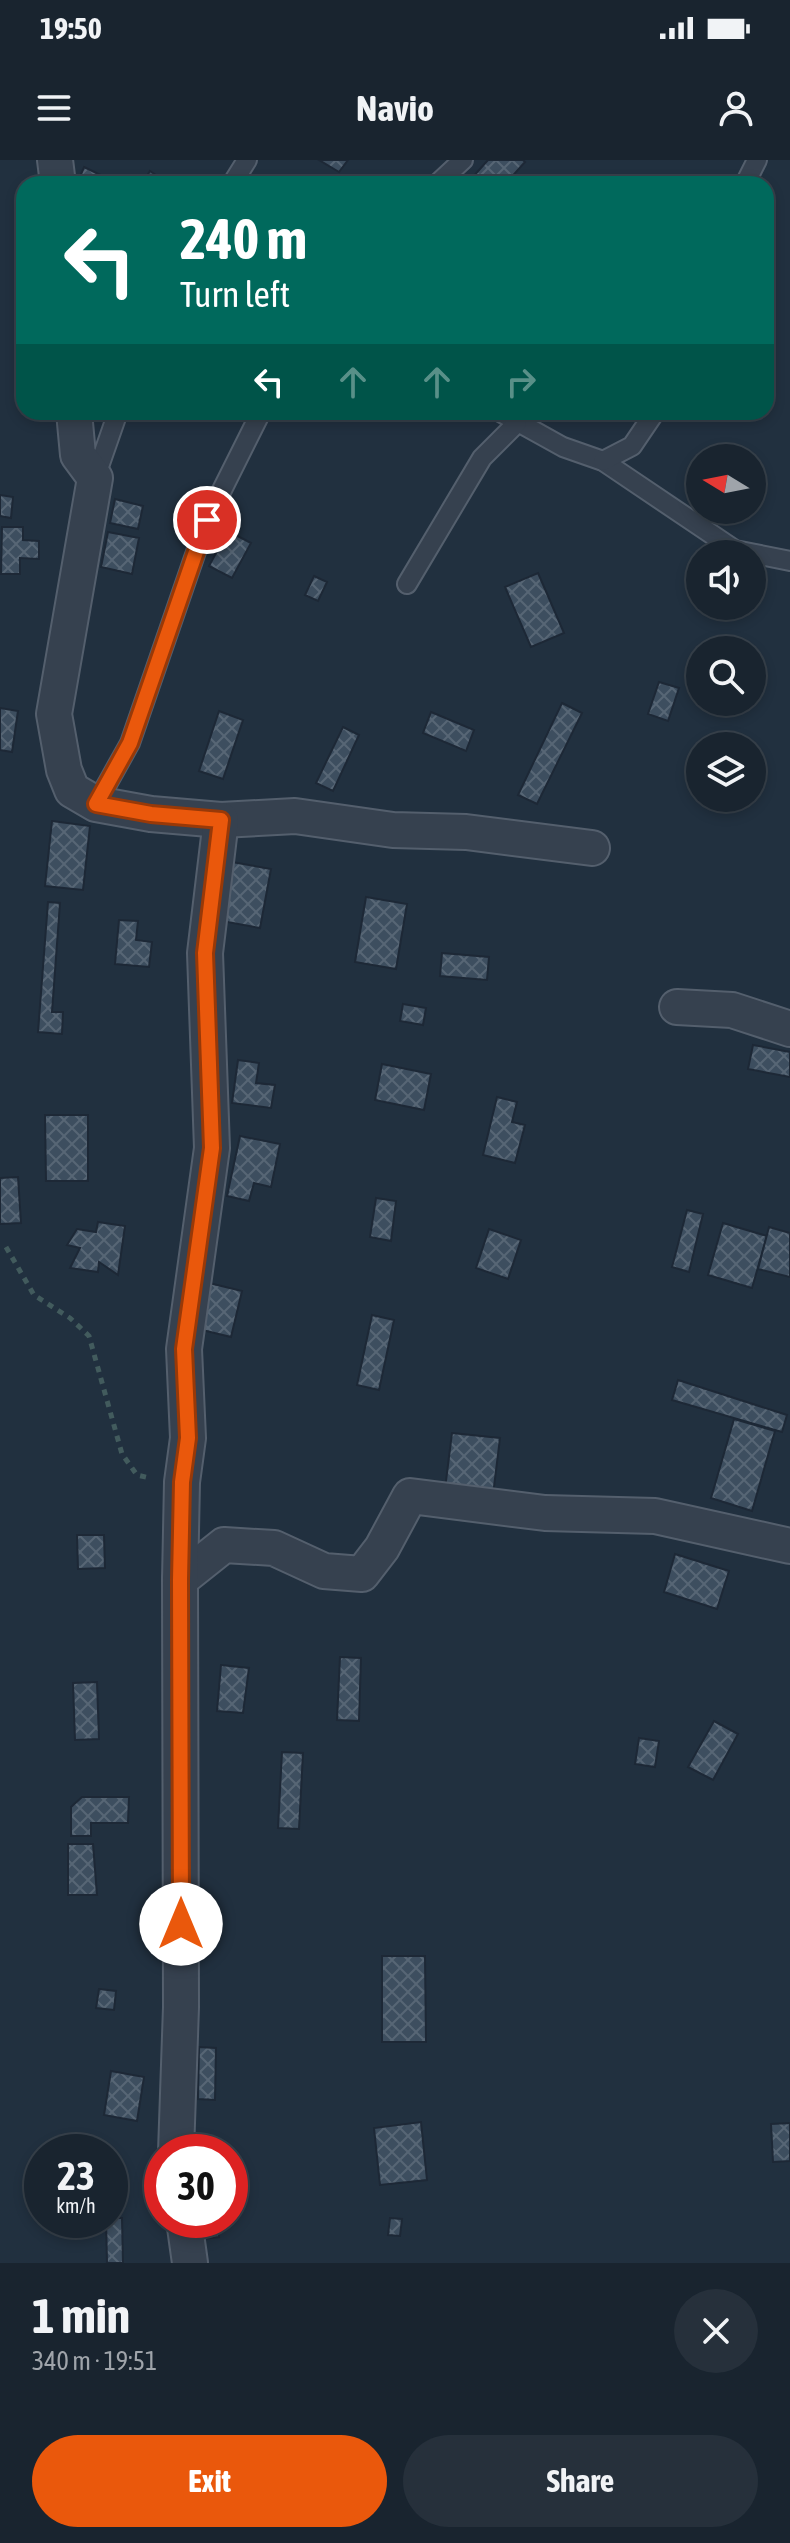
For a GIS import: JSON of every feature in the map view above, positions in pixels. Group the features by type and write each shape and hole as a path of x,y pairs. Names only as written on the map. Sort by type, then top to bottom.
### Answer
{"street":[{"path":"75,420 78,455 95,478 54,714 64,770 72,790 96,804 151,814 221,820 295,816 393,830 466,832 592,848"},
{"path":"177,2134 181,2007 180,1580 182,1482 188,1438 184,1349 212,1148 205,953 221,820"},
{"path":"677,1007 732,1010 790,1029"},
{"path":"180,1580 224,1545 274,1548 324,1571 362,1574 382,1548 410,1496 545,1513 655,1516 790,1546"},
{"path":"187,2238 190,2263"}],"lane":[{"path":"446,176 463,160"},
{"path":"95,478 115,420"},
{"path":"96,804 130,743 207,520 257,420"},
{"path":"512,420 563,447 603,461 735,550 790,561"},
{"path":"603,461 632,446 650,420"},
{"path":"407,584 482,458 517,423"}],"path":[{"path":"6,1247 34,1295 70,1318 89,1336 122,1454 137,1475 153,1478 169,1467 188,1438"}],"building":[{"path":"319,160 348,160 339,172"},
{"path":"488,160 525,162 512,176 474,176"},
{"path":"84,167 103,176 80,176"},
{"path":"0,495 13,497 11,518 0,516"},
{"path":"115,499 143,506 138,529 110,523"},
{"path":"2,527 23,527 23,540 39,541 39,559 20,558 20,574 1,574"},
{"path":"228,531 251,543 232,578 209,566"},
{"path":"108,532 139,538 132,574 101,567"},
{"path":"538,573 564,633 531,647 505,587"},
{"path":"314,576 327,582 318,601 305,595"},
{"path":"659,682 679,688 668,721 648,714"},
{"path":"562,703 582,713 537,804 518,795"},
{"path":"0,708 18,711 12,752 0,750"},
{"path":"219,711 243,720 223,779 199,771"},
{"path":"431,712 474,730 466,751 423,733"},
{"path":"343,727 359,735 333,791 316,783"},
{"path":"52,821 90,826 83,890 45,886"},
{"path":"232,862 271,869 260,928 222,921"},
{"path":"366,897 407,904 396,969 355,962"},
{"path":"48,902 60,903 52,1012 63,1012 62,1034 38,1032"},
{"path":"119,920 138,921 136,940 152,942 149,967 115,964"},
{"path":"442,953 489,957 487,980 440,976"},
{"path":"403,1004 426,1008 423,1025 400,1021"},
{"path":"753,1045 790,1052 790,1077 748,1069"},
{"path":"238,1060 259,1063 256,1083 275,1085 271,1108 232,1103"},
{"path":"382,1064 431,1074 424,1110 375,1100"},
{"path":"497,1097 517,1102 512,1122 525,1125 515,1163 483,1155"},
{"path":"45,1115 88,1115 88,1181 46,1181"},
{"path":"240,1136 280,1144 271,1187 254,1183 249,1201 227,1196"},
{"path":"18,1177 21,1223 0,1224 0,1178"},
{"path":"376,1198 396,1201 391,1241 370,1237"},
{"path":"687,1210 703,1214 689,1272 672,1267"},
{"path":"98,1222 125,1226 118,1275 99,1262 98,1272 70,1268 80,1248 67,1245 77,1229 96,1232"},
{"path":"723,1223 767,1236 752,1288 708,1275"},
{"path":"769,1227 790,1233 790,1277 758,1269"},
{"path":"489,1229 521,1240 508,1279 476,1268"},
{"path":"205,1282 242,1291 231,1337 194,1328"},
{"path":"372,1315 394,1320 379,1390 357,1385"},
{"path":"678,1380 787,1415 782,1432 672,1400"},
{"path":"734,1419 775,1431 752,1511 711,1498"},
{"path":"452,1433 500,1438 493,1495 445,1489"},
{"path":"77,1535 104,1535 105,1568 78,1569"},
{"path":"675,1554 729,1571 717,1609 664,1592"},
{"path":"340,1657 361,1658 359,1721 337,1720"},
{"path":"221,1665 249,1668 243,1713 217,1711"},
{"path":"97,1682 99,1739 75,1740 73,1683"},
{"path":"714,1721 738,1734 713,1780 688,1767"},
{"path":"639,1738 659,1741 655,1767 635,1764"},
{"path":"282,1752 303,1753 299,1829 278,1828"},
{"path":"82,1797 129,1797 128,1823 91,1823 91,1836 71,1836 71,1807"},
{"path":"68,1844 93,1844 97,1895 68,1895"},
{"path":"382,1956 425,1956 426,2042 382,2042"},
{"path":"99,1989 116,1991 114,2010 96,2008"},
{"path":"199,2047 216,2048 215,2100 198,2099"},
{"path":"111,2071 144,2077 137,2121 104,2115"},
{"path":"421,2122 427,2180 380,2185 374,2128"},
{"path":"790,2123 790,2161 773,2162 771,2124"},
{"path":"390,2218 402,2219 400,2236 388,2235"},
{"path":"106,2238 122,2238 123,2263 107,2263"}],"route":[{"path":"181,1924 180,1580 182,1482 188,1438 184,1349 212,1148 205,953 221,820 151,814 96,804 130,743 207,520"}]}
